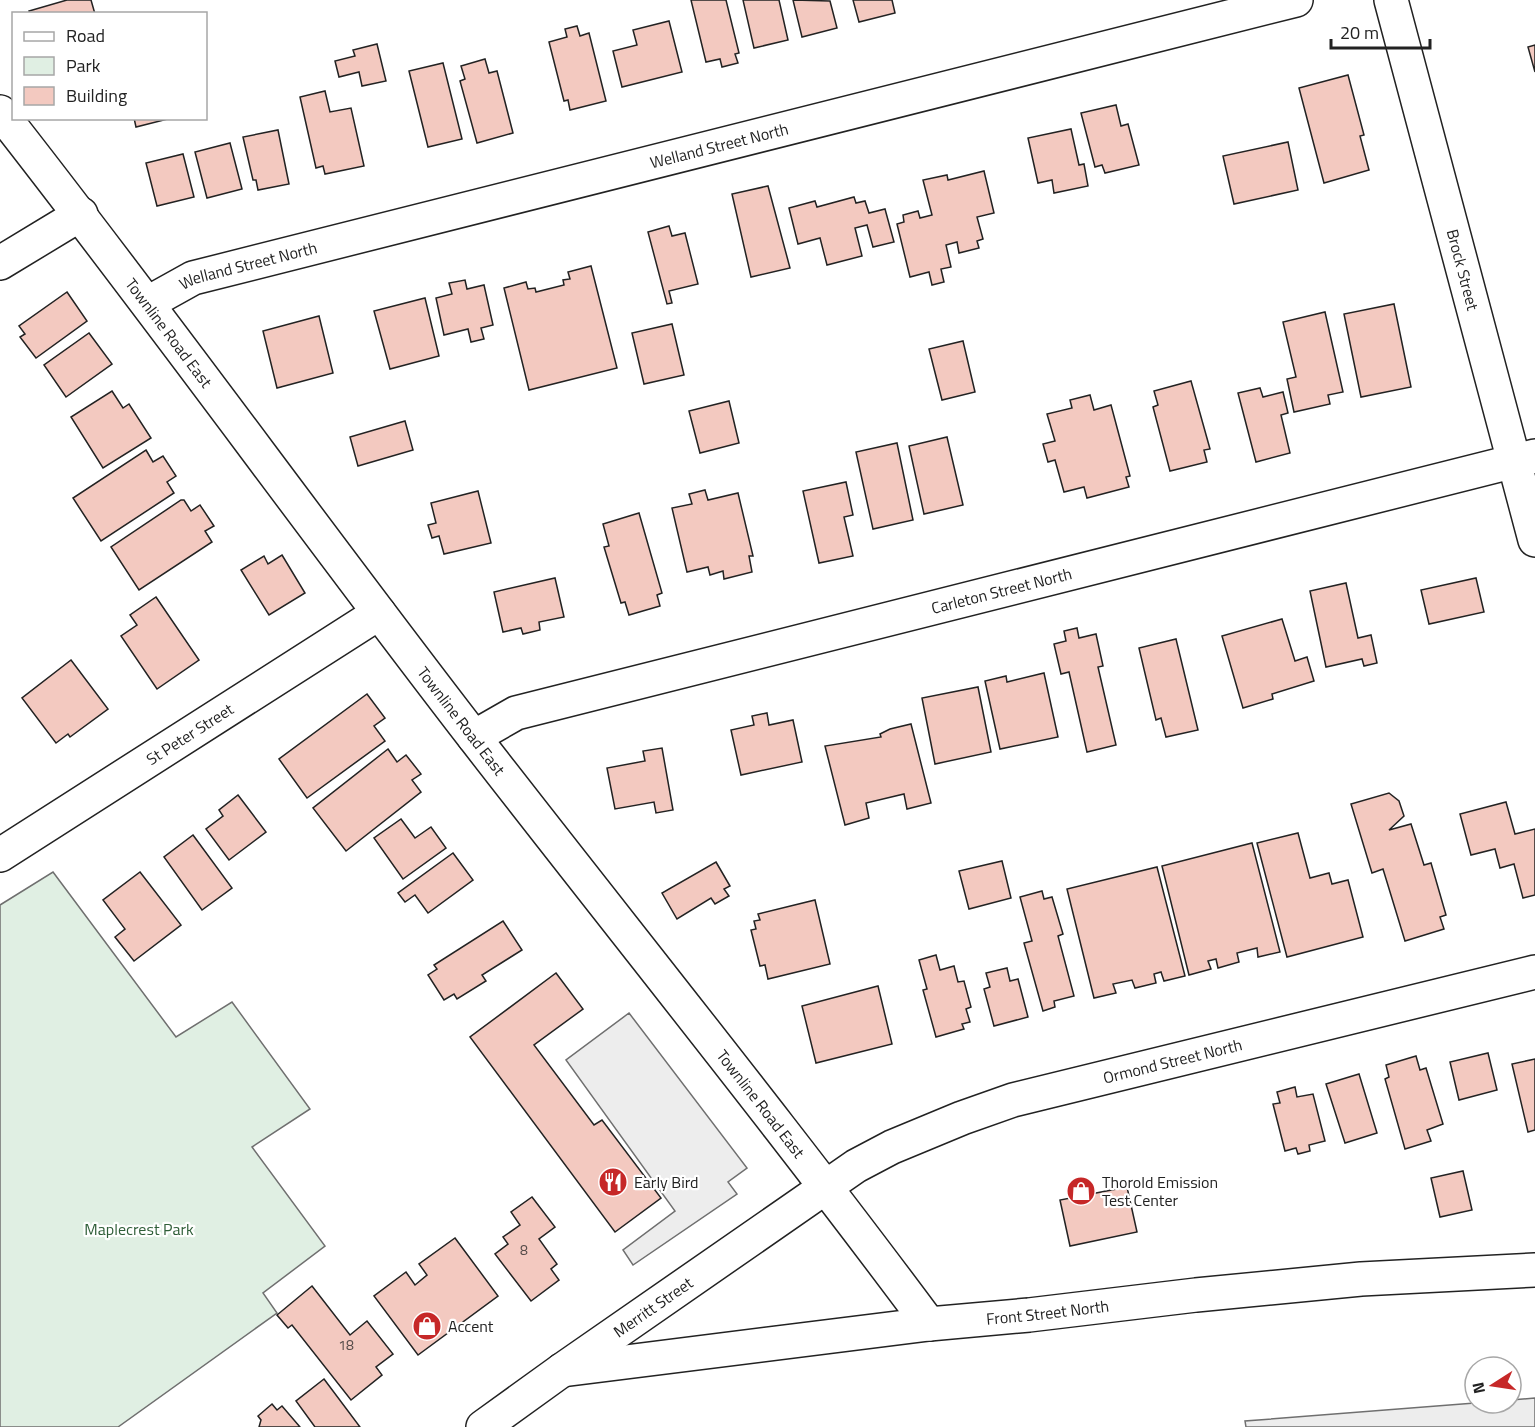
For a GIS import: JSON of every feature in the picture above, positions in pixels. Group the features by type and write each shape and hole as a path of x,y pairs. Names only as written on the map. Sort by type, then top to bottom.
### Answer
{"street":[{"name":"Welland Street North","path":"148,303 193,278 1296,0"},
{"name":"Brock Street","path":"1391,0 1525,458 1535,540"},
{"name":"Townline Road East","path":"0,112 81,214 474,737 679,997 929,1324"},
{"path":"0,263 81,214"},
{"name":"Carleton Street North","path":"474,737 516,713 1525,458"},
{"name":"St Peter Street","path":"0,855 379,613"},
{"name":"Ormond Street North","path":"824,1187 856,1166 892,1147 1013,1100 1535,972"},
{"name":"Merritt Street","path":"483,1427 824,1187"},
{"name":"Front Street North","path":"562,1370 929,1324 1029,1315 1196,1295 1361,1279 1535,1270"}],"green space":[{"name":"Maplecrest Park","path":"53,872 176,1037 232,1002 310,1109 252,1147 325,1246 263,1293 277,1313 118,1427 0,1427 0,905"}],"shaded area":[{"path":"629,1013 747,1168 728,1182 737,1194 633,1265 623,1250 675,1211 566,1060"},
{"path":"1535,1398 1535,1427 1246,1427 1245,1421 1463,1404 1463,1415 1523,1415 1523,1399"}],"building":[{"path":"67,0 91,0 94,12 29,12"},
{"path":"691,0 726,0 739,53 735,54 738,63 722,67 720,59 706,62"},
{"path":"743,0 779,0 788,40 754,48"},
{"path":"793,0 830,1 837,28 802,37"},
{"path":"853,0 892,0 895,13 859,22"},
{"path":"669,21 682,72 622,87 613,51 637,45 633,30"},
{"path":"577,26 580,36 589,33 606,101 570,110 568,100 564,101 549,42 567,37 565,29"},
{"path":"377,44 386,81 362,86 359,72 339,77 335,61 355,56 353,50"},
{"path":"1535,45 1535,72 1528,47"},
{"path":"485,59 489,73 497,71 513,133 477,143 460,81 465,79 461,66"},
{"path":"443,63 462,139 428,147 409,71"},
{"path":"1348,75 1364,135 1360,136 1369,170 1324,183 1299,88"},
{"path":"325,91 330,112 351,108 364,166 325,174 323,166 316,168 300,97"},
{"path":"1116,105 1121,126 1128,124 1139,165 1105,173 1102,165 1095,167 1081,113"},
{"path":"134,120 164,120 136,127"},
{"path":"1071,129 1079,165 1084,164 1088,186 1054,193 1052,180 1038,183 1028,138"},
{"path":"278,130 289,184 258,190 256,180 253,180 243,137"},
{"path":"1288,142 1298,190 1234,204 1223,156"},
{"path":"230,143 242,189 207,198 195,152"},
{"path":"183,154 194,197 157,206 146,163"},
{"path":"984,171 994,213 977,217 983,239 977,241 979,248 959,253 957,242 946,245 951,267 941,269 944,282 932,285 929,272 910,277 897,224 904,222 903,215 918,211 920,218 932,215 923,180 947,175 948,180"},
{"path":"768,186 790,268 751,277 732,194"},
{"path":"854,197 856,203 865,201 869,213 885,209 894,242 873,247 867,225 855,228 862,256 827,265 820,238 798,244 789,208 815,201 817,207"},
{"path":"669,226 672,236 685,233 698,284 669,291 672,303 667,304 648,232"},
{"path":"591,266 617,368 529,390 504,288 526,282 528,289 535,288 536,292 564,285 563,280 570,279 568,272"},
{"path":"465,280 467,289 484,285 493,325 481,328 484,339 471,342 468,329 444,335 436,298 452,294 449,283"},
{"path":"67,292 87,321 36,358 20,337 25,334 19,326"},
{"path":"425,298 439,356 390,369 374,311"},
{"path":"1394,304 1411,387 1361,397 1344,314"},
{"path":"1325,312 1343,392 1328,395 1330,404 1294,412 1287,379 1296,377 1283,322"},
{"path":"319,316 333,373 277,388 263,331"},
{"path":"672,324 684,375 644,384 632,333"},
{"path":"89,333 112,364 66,397 44,365"},
{"path":"963,341 975,392 942,400 929,349"},
{"path":"1191,381 1210,449 1204,450 1207,462 1170,471 1153,407 1158,405 1154,391"},
{"path":"1260,388 1263,397 1283,392 1288,413 1281,415 1290,453 1256,462 1238,393"},
{"path":"112,391 123,408 129,404 151,438 103,468 71,417"},
{"path":"1090,395 1094,410 1111,405 1130,476 1126,477 1129,487 1087,498 1084,487 1064,492 1055,460 1048,462 1043,444 1055,441 1047,414 1072,408 1070,400"},
{"path":"729,401 739,443 700,453 689,411"},
{"path":"405,421 413,450 358,466 350,437"},
{"path":"947,437 963,505 924,514 909,446"},
{"path":"897,443 913,520 873,529 856,452"},
{"path":"146,450 153,462 163,456 176,476 167,482 174,493 101,541 73,498"},
{"path":"846,482 853,515 844,517 853,556 819,563 803,491"},
{"path":"705,490 708,500 738,493 753,556 749,556 752,572 724,579 723,571 710,575 708,567 687,572 672,508 692,504 689,494"},
{"path":"478,491 491,543 444,554 439,536 432,538 428,525 436,523 431,503"},
{"path":"184,500 191,511 200,505 214,526 205,531 212,542 139,590 111,547"},
{"path":"639,513 662,593 657,595 660,606 629,615 625,602 621,603 604,547 609,546 603,524"},
{"path":"282,555 305,593 269,615 241,570 264,556 268,564"},
{"path":"555,578 564,617 539,622 540,630 523,634 521,628 503,632 494,592"},
{"path":"1476,578 1484,612 1429,624 1421,590"},
{"path":"1346,583 1358,638 1371,635 1377,663 1364,666 1362,659 1326,667 1310,591"},
{"path":"156,597 199,660 157,689 121,636 137,625 130,615"},
{"path":"1282,619 1295,661 1307,657 1314,681 1272,694 1273,699 1243,708 1222,636"},
{"path":"1077,628 1079,638 1096,634 1103,666 1098,667 1116,745 1087,752 1069,672 1061,674 1054,644 1066,641 1064,631"},
{"path":"1176,639 1198,730 1166,737 1161,718 1156,720 1139,648"},
{"path":"71,660 108,709 70,737 68,734 56,743 22,698"},
{"path":"1044,673 1058,737 1000,749 985,681 1006,676 1007,682"},
{"path":"978,687 991,752 935,764 922,698"},
{"path":"367,694 385,718 374,726 385,741 307,798 279,759"},
{"path":"767,713 769,725 793,720 802,762 741,775 731,730 754,725 752,716"},
{"path":"911,724 931,803 907,809 904,794 866,803 869,818 845,825 825,746 881,737 880,734 890,729"},
{"path":"662,748 673,810 656,813 654,802 615,809 607,768 645,761 643,751"},
{"path":"388,749 397,762 406,755 421,774 412,780 421,792 346,851 313,808"},
{"path":"1389,793 1399,801 1404,816 1389,830 1411,824 1424,865 1431,863 1446,915 1440,917 1444,929 1405,941 1383,869 1372,873 1351,804"},
{"path":"238,795 266,832 229,860 206,829 223,816 219,810"},
{"path":"1506,802 1515,834 1535,829 1535,895 1523,898 1514,864 1500,868 1495,849 1471,855 1460,814"},
{"path":"401,819 415,838 431,827 446,848 403,879 374,838"},
{"path":"1298,833 1310,878 1329,873 1332,884 1348,880 1363,937 1287,957 1257,843"},
{"path":"193,835 232,888 202,910 164,857"},
{"path":"1252,843 1280,952 1258,957 1257,948 1237,953 1239,962 1218,968 1216,959 1208,961 1211,969 1189,975 1162,866"},
{"path":"453,853 473,880 428,913 415,895 405,902 398,893"},
{"path":"1002,861 1011,898 969,909 959,871"},
{"path":"716,862 730,886 724,889 729,896 715,904 711,898 677,919 662,893"},
{"path":"1157,867 1185,976 1164,981 1161,972 1154,974 1156,983 1135,988 1132,980 1113,984 1116,993 1094,998 1067,889"},
{"path":"140,872 181,925 134,961 115,937 125,929 103,900"},
{"path":"1042,891 1044,899 1052,897 1063,934 1058,936 1074,996 1054,1001 1055,1007 1043,1011 1024,943 1032,941 1020,897"},
{"path":"815,900 830,964 768,979 765,965 760,966 751,930 756,929 754,921 760,920 758,914"},
{"path":"503,921 522,950 482,975 486,981 457,999 454,994 444,1000 428,975 437,969 434,965"},
{"path":"936,955 940,970 954,966 958,982 964,981 971,1007 966,1009 970,1022 962,1024 964,1029 936,1037 923,990 927,989 919,960"},
{"path":"1007,968 1010,981 1018,979 1028,1017 994,1026 984,989 990,987 986,973"},
{"path":"556,973 583,1009 534,1045 594,1125 602,1120 661,1198 615,1232 470,1037"},
{"path":"878,986 892,1044 816,1063 802,1006"},
{"path":"1488,1053 1497,1090 1459,1100 1450,1062"},
{"path":"1416,1056 1420,1070 1426,1068 1443,1124 1427,1130 1431,1141 1405,1149 1385,1079 1389,1077 1386,1065"},
{"path":"1535,1059 1535,1130 1528,1132 1512,1064"},
{"path":"1359,1074 1377,1133 1345,1143 1326,1084"},
{"path":"1295,1087 1297,1097 1313,1094 1325,1141 1309,1145 1310,1151 1298,1154 1296,1148 1285,1151 1273,1104 1280,1103 1277,1092"},
{"path":"1463,1171 1472,1210 1440,1217 1431,1178"},
{"path":"1127,1187 1137,1232 1070,1246 1060,1200"},
{"path":"532,1197 555,1227 539,1239 557,1264 551,1269 559,1280 531,1301 495,1254 508,1244 503,1237 520,1225 511,1212"},
{"name":"Accent","path":"455,1238 498,1296 418,1355 374,1296 406,1272 415,1285 427,1275 419,1264"},
{"path":"312,1286 350,1335 367,1321 393,1354 376,1367 382,1375 351,1400 292,1325 288,1328 277,1315"},
{"path":"324,1379 360,1427 315,1427 296,1401"},
{"path":"272,1404 277,1410 282,1406 300,1427 259,1427 261,1420 258,1416"}],"place":[{"name":"Early Bird","path":"613,1182"},
{"name":"Thorold Emission Test Center","path":"1081,1191"},
{"name":"Accent","path":"427,1326"}]}
